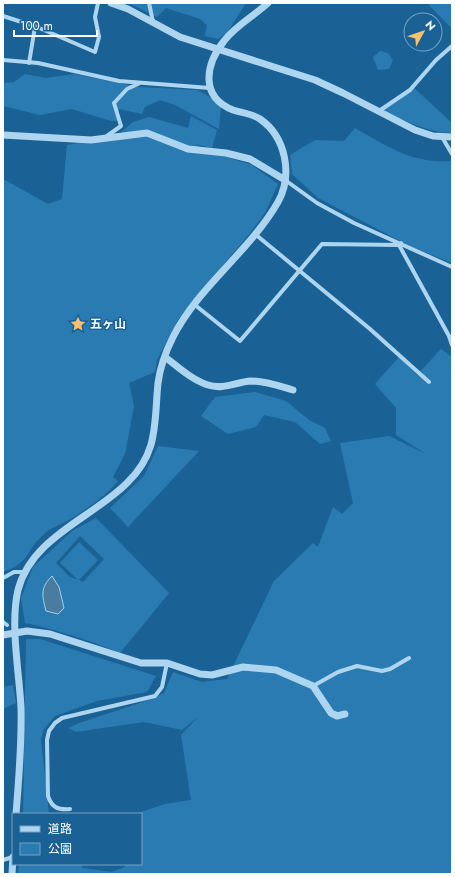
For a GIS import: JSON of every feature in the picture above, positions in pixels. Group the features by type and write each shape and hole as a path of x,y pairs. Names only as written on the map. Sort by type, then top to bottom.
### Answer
{"street":[{"path":"3,16 35,27 96,52 99,37 95,17 98,3"},
{"path":"112,3 128,9 180,36 218,50 315,80 415,130 442,137 452,137"},
{"path":"149,3 153,22"},
{"path":"16,813 21,708 16,632 17,601 25,572 38,553 127,483 144,462 153,441 158,382 165,357 173,337 195,305 255,234 278,202 285,180 286,168 282,149 270,128 250,114 234,110 224,105 214,96 210,88 209,73 218,50 224,40 268,3"},
{"path":"29,63 35,27"},
{"path":"379,111 410,90 436,60 452,46"},
{"path":"3,60 29,63 119,81 210,88"},
{"path":"104,138 121,126 121,121 114,103 128,89 140,83"},
{"path":"3,135 91,140 147,133 188,149 226,153 250,158 285,180 317,203 354,223 452,267"},
{"path":"442,137 452,154"},
{"path":"255,234 300,270 429,382"},
{"path":"195,305 240,341 322,244 400,244"},
{"path":"400,244 449,336 452,345"},
{"path":"165,357 196,379 210,386 223,387 251,381 272,384 293,390"},
{"path":"3,578 14,572 25,572"},
{"path":"3,635 27,631 50,634 141,663 167,663 200,674 212,675 243,667 276,670 313,686 331,713 337,716 345,714"},
{"path":"313,686 338,672 357,666 382,670 390,669 409,658"},
{"path":"70,809 55,808 51,805 48,796 47,740 49,731 62,718 154,696 162,687 167,663"}],"green space":[{"path":"128,3 246,3 227,33 218,39 205,36 207,25 200,19 166,8 157,17"},
{"path":"427,3 452,3 452,29 443,20 443,12 436,12"},
{"path":"380,51 388,53 393,60 389,69 378,70 373,57"},
{"path":"25,74 46,78 74,74 138,87 197,90 212,98 221,107 219,129 175,105 160,100 145,107 142,114 119,109 117,121 111,121 72,109 40,115 3,106 3,83 14,82"},
{"path":"412,86 452,123 452,133 424,128 381,110"},
{"path":"191,116 217,130 212,148 195,144 211,152 252,165 278,184 265,213 179,318 157,360 155,372 129,383 134,406 125,454 113,477 118,481 107,493 94,503 67,521 45,533 19,564 3,572 3,179 48,204 62,199 67,145 117,136 133,122 149,117 188,128"},
{"path":"355,128 401,153 425,160 452,161 452,263 412,247 318,198 292,174 290,155 315,140 344,141"},
{"path":"441,349 452,357 452,874 18,874 19,865 81,865 83,868 112,872 125,867 124,865 142,865 142,813 138,813 165,804 191,800 181,735 198,717 182,730 144,722 76,732 68,728 164,693 173,672 202,682 227,679 274,581 313,543 318,547 333,507 342,514 353,503 340,443 389,436 426,454 396,435 396,408 375,384 399,357 417,375"},
{"path":"255,392 286,401 309,420 325,428 331,441 320,444 295,422 264,415 256,427 228,434 201,416 215,397"},
{"path":"158,446 199,451 128,527 110,508 144,476"},
{"path":"96,518 169,593 120,653 73,636 25,623 21,598 33,567 72,531","holes":["80,536 104,559 83,582 79,580 98,560 79,542 60,563 78,580 70,577 56,563"]},
{"path":"26,639 40,639 156,676 147,692 97,701 55,716 44,729 41,739 49,813 23,813"},
{"path":"13,685 16,703 3,709 3,687"}],"shaded area":[{"path":"52,576 59,587 64,608 58,614 46,611 44,600 43,592 45,584"}],"place":[{"name":"五ヶ山","path":"78,324"}]}
